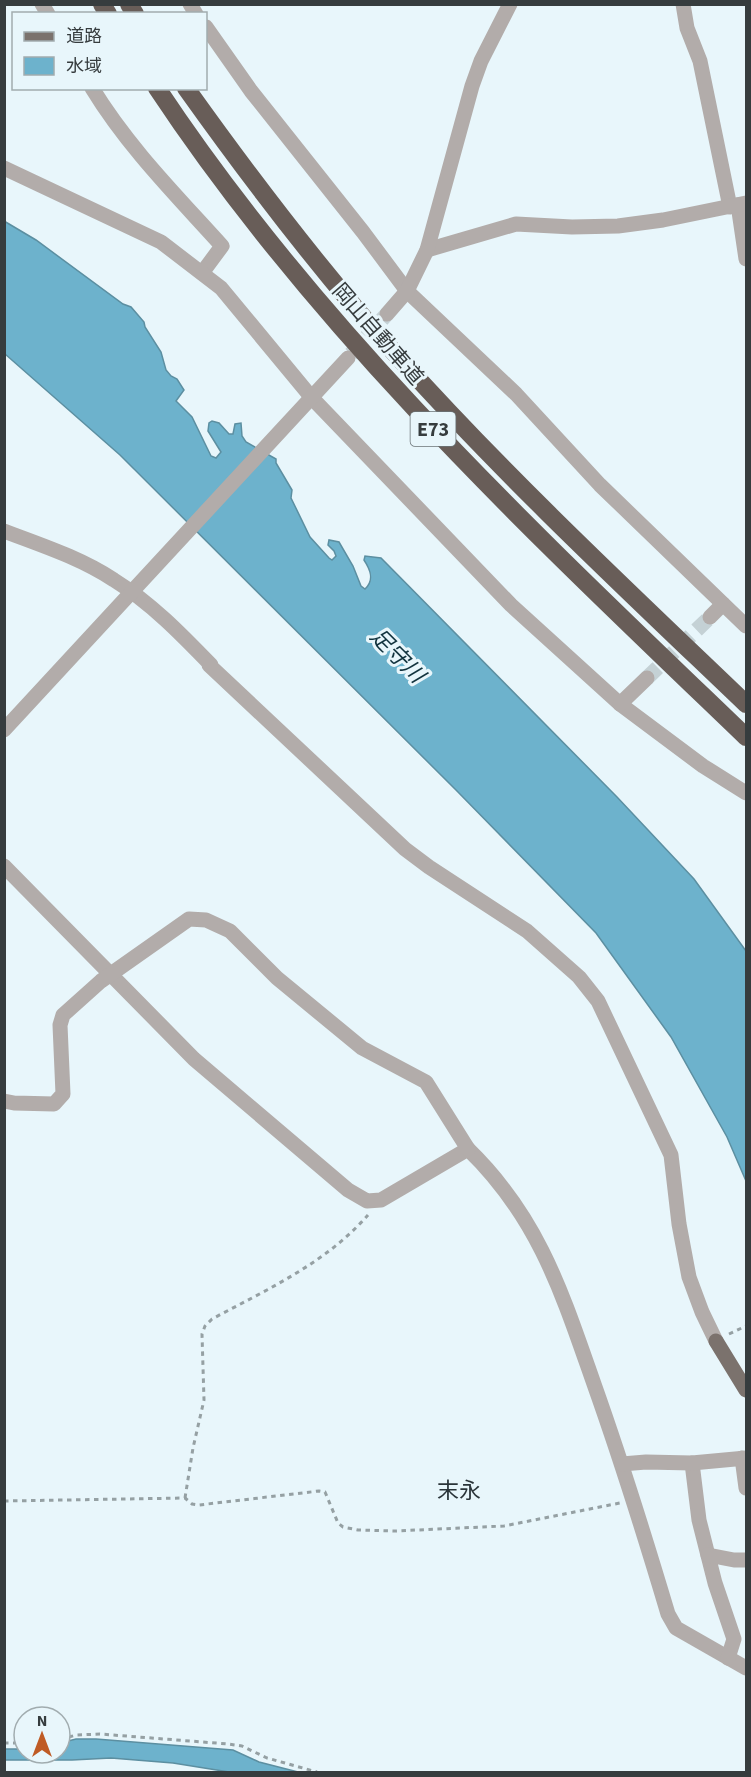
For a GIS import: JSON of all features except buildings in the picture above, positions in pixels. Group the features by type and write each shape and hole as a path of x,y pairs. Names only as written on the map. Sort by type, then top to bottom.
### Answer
{"highway":[{"name":"岡山自動車道","path":"159,90 266,237 379,371 535,534 747,737"},
{"name":"岡山自動車道","path":"187,90 287,225 399,358 550,517 747,704"}],"main road":[{"path":"719,1339 747,1390"}],"street":[{"path":"387,314 407,291 427,250 472,86 481,60 510,4"},
{"path":"683,4 687,28 700,61 738,205 747,259"},
{"path":"207,28 258,101 407,291 516,394 600,485 723,604 744,620"},
{"path":"93,90 105,110 150,167 222,246 202,273"},
{"path":"4,168 145,233 161,242 221,288 309,402 511,604 620,704 703,766 747,793"},
{"path":"427,250 516,224 604,227 663,220 738,205"},
{"path":"4,730 348,358"},
{"path":"4,531 67,555 135,590 211,665 209,665 405,849 527,931 565,963 590,989 598,1001 671,1155 679,1224 689,1276 702,1312 719,1339"},
{"path":"710,617 723,604"},
{"path":"620,704 647,678"},
{"path":"4,866 194,1059 348,1190 367,1201 381,1200 468,1149"},
{"path":"4,1101 54,1104 63,1094 60,1025 63,1015 110,974 189,919 196,918 230,930 277,978 362,1048 426,1082 468,1149 506,1192 525,1218 539,1242 568,1309 622,1464 668,1614 676,1628 747,1668"},
{"path":"622,1464 692,1463 744,1458 747,1488"},
{"path":"692,1463 699,1520 715,1583 734,1639 728,1658"},
{"path":"708,1555 747,1560"}],"path":[{"path":"185,1498 204,1400 201,1341 205,1326 212,1319 305,1269 330,1251 371,1211 373,1200"},
{"path":"719,1339 747,1326"},
{"path":"4,1501 185,1498 192,1504 199,1504 319,1491 325,1492 338,1523 343,1527 358,1530 395,1531 504,1526 634,1501"},
{"path":"72,1736 100,1734 242,1746 267,1758 317,1773"}],"water":[{"name":"足守川","path":"4,221 36,240 123,304 131,307 144,322 161,352 166,370 177,379 184,390 176,401 192,417 211,456 216,458 221,452 208,431 209,423 212,421 219,423 229,434 233,434 235,424 241,423 242,436 246,442 276,459 276,463 292,490 291,498 310,537 329,558 332,560 336,556 328,545 329,540 339,542 361,586 365,589 371,578 364,560 365,556 381,558 617,797 694,879 746,951 746,1181 727,1137 671,1037 596,933 120,455 5,354"},
{"path":"96,1739 233,1750 259,1762 298,1772 229,1772 173,1763 111,1758 72,1760 72,1740"},
{"path":"5,1749 12,1749 12,1760 5,1760"}],"tunnel":[{"path":"351,354 387,314"},
{"path":"647,678 710,617"}],"district":[{"name":"末永","path":"459,1490"}]}
